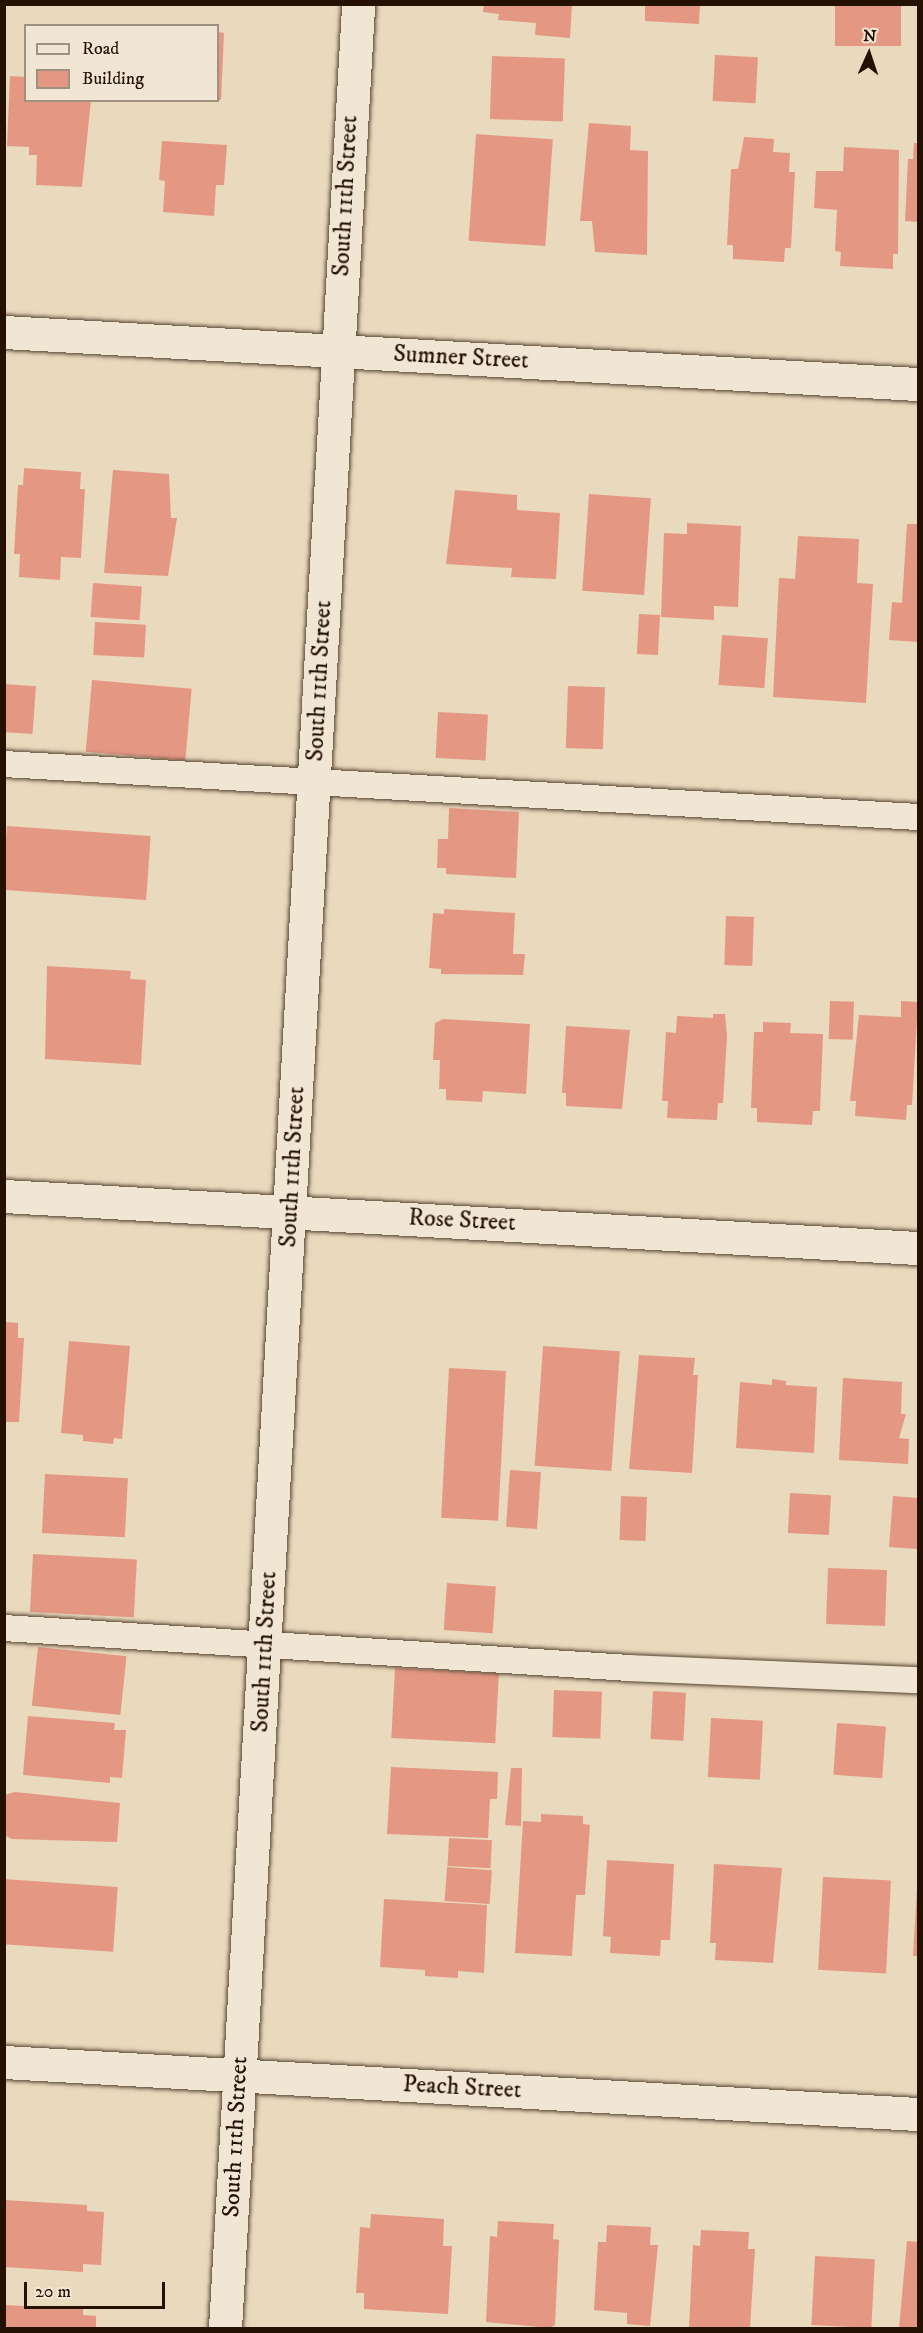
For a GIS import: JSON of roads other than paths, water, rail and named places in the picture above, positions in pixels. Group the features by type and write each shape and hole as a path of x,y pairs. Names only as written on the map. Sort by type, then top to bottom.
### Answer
{"street":[{"name":"South 11th Street","path":"225,2328 291,1210 358,4"},
{"name":"Sumner Street","path":"4,332 918,384"},
{"name":"Rose Street","path":"4,1196 291,1210 918,1248"},
{"name":"Peach Street","path":"4,2062 918,2114"}],"lane":[{"path":"4,764 315,778 918,817"},
{"path":"4,1628 266,1642 629,1668 918,1680"}]}
